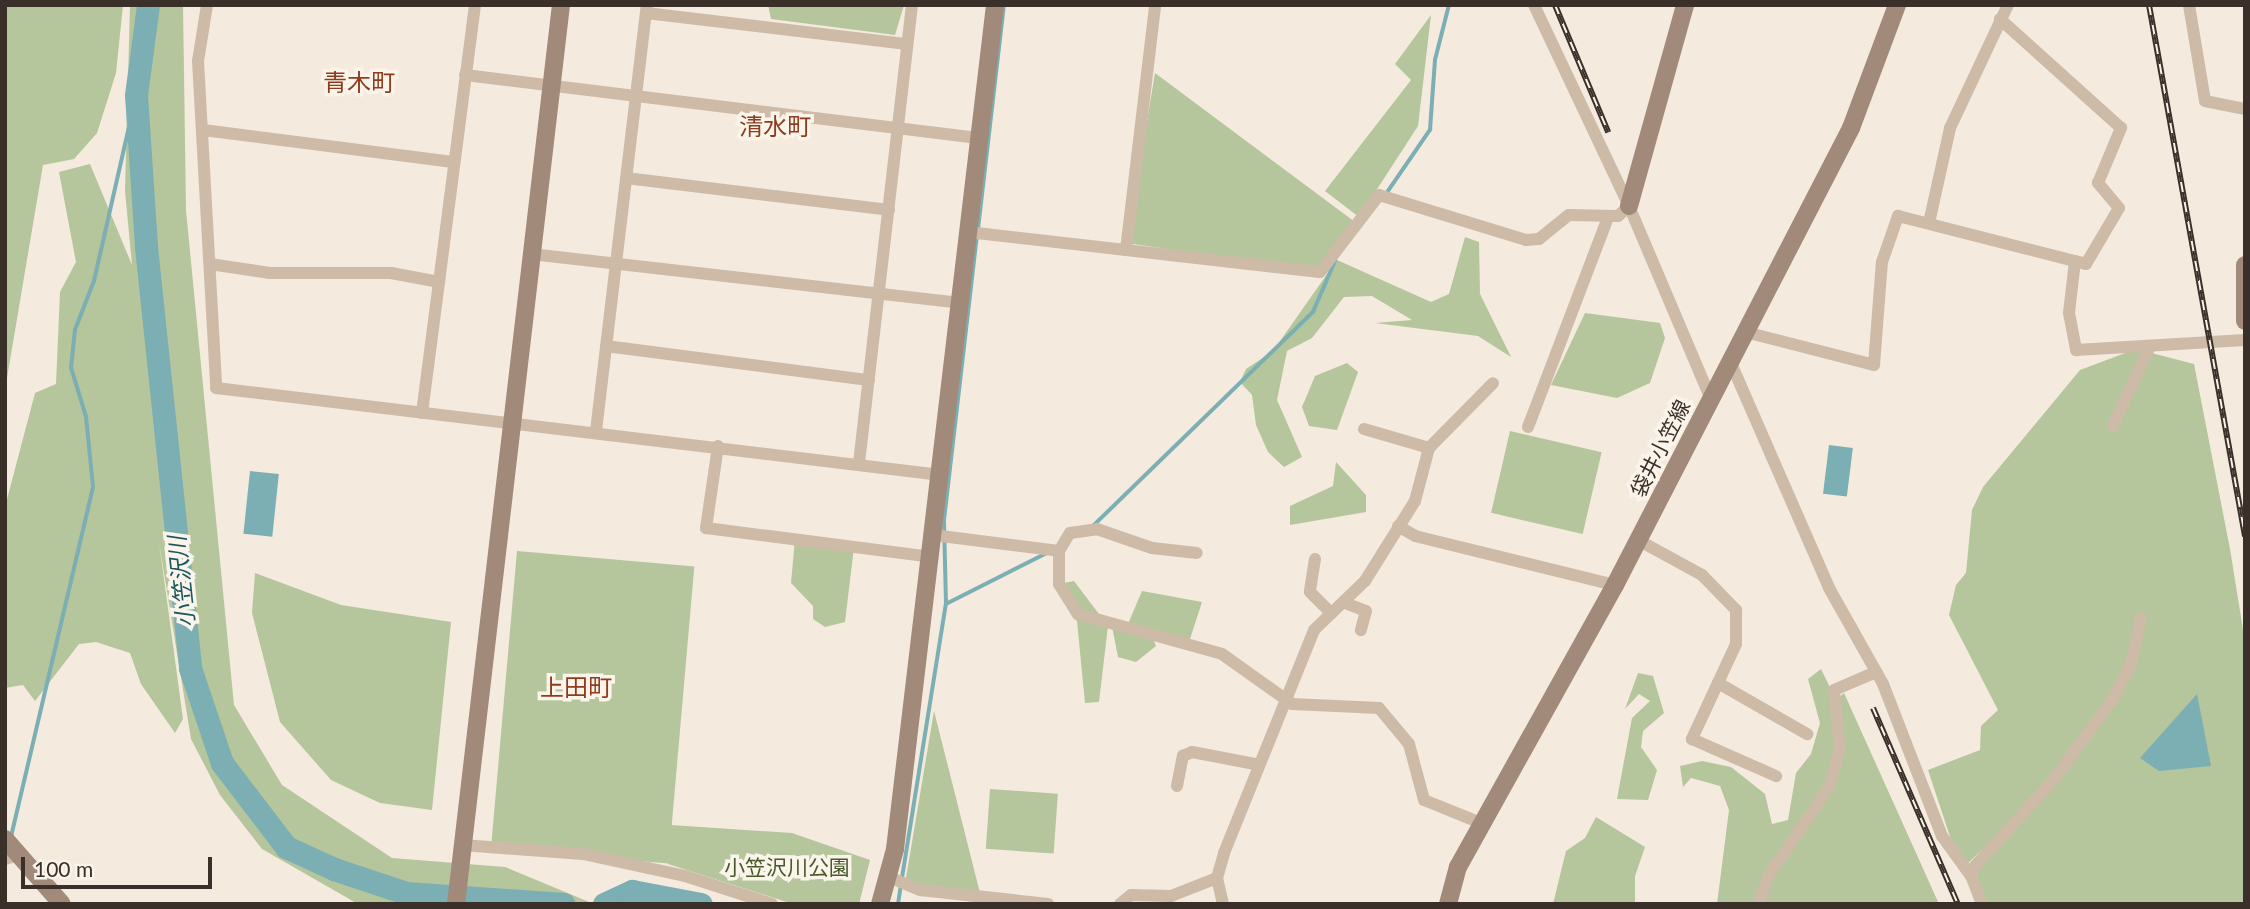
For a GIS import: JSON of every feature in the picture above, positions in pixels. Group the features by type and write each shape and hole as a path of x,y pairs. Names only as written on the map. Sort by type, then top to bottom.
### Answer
{"street":[{"path":"207,5 198,61 216,388 596,431 942,475"},
{"path":"422,412 475,5"},
{"path":"456,904 561,5"},
{"path":"859,463 912,5"},
{"path":"880,904 889,877 942,475 995,5"},
{"path":"1126,250 1155,5"},
{"path":"1534,5 1629,206 1711,399"},
{"path":"968,232 1320,272 1379,195 1526,240 1539,239 1569,215 1608,218 1629,206 1685,5"},
{"name":"袋井小笠線","path":"1448,904 1458,867 1615,585 1851,128 1897,5"},
{"path":"1928,223 1950,128 2008,5"},
{"path":"2189,5 2205,101 2245,109"},
{"path":"596,431 646,9 907,44"},
{"path":"1745,332 1874,365 1882,262 1898,216 2085,264 2119,208 2098,183 2121,128 2000,19"},
{"path":"465,75 978,138"},
{"path":"203,130 453,162"},
{"path":"626,178 889,210"},
{"path":"1528,428 1608,218"},
{"path":"531,254 616,266 960,303"},
{"path":"2075,261 2069,313 2076,350 2149,348 2245,340"},
{"path":"210,264 270,273 391,273 439,282"},
{"path":"2245,265 2245,321"},
{"path":"606,346 869,380"},
{"path":"2113,426 2149,348"},
{"path":"1730,361 1829,588 1876,672 1942,836 1971,876 1982,904"},
{"path":"1223,904 1217,878 1255,764 1314,630 1345,603 1415,501 1429,448 1493,383"},
{"path":"1364,429 1429,448"},
{"path":"718,446 706,528 931,557"},
{"path":"1398,526 1415,536 1615,585"},
{"path":"1197,553 1152,548 1082,528 1066,538 1059,551 1061,591 1078,614 1222,654 1283,700 1379,708 1409,744 1424,800 1481,823"},
{"path":"933,535 1059,551"},
{"path":"1638,540 1702,575 1736,610 1737,644 1692,739 1776,776"},
{"path":"1315,559 1310,592 1331,613"},
{"path":"1345,603 1366,611 1361,630"},
{"path":"1971,876 1999,833 2055,779 2113,699 2131,664 2141,618"},
{"path":"1758,904 1769,875 1829,786 1840,749 1834,690 1876,672"},
{"path":"1718,683 1807,734"},
{"path":"1177,786 1183,757 1192,752 1255,764"},
{"path":"5,839 12,857 62,904"},
{"path":"461,849 583,854 685,876 772,904"},
{"path":"889,877 920,890 1048,904"},
{"path":"1120,904 1131,895 1171,896 1217,878"}],"green space":[{"path":"5,5 123,5 116,73 97,133 74,159 43,165 5,390"},
{"path":"130,5 183,5 186,210 234,705 282,785 392,858 505,867 594,904 358,904 262,849 220,795 191,739 159,542 183,719 175,733 141,684 130,653 96,642 79,644 35,701 23,685 5,688 5,507 35,393 56,384 60,292 76,262 59,172 90,164 132,265 125,191"},
{"path":"768,5 904,5 895,35 771,19"},
{"path":"1431,15 1418,126 1359,217 1325,191 1411,80 1395,64"},
{"path":"1155,73 1355,222 1320,272 1127,243"},
{"path":"1465,237 1479,242 1480,294 1511,357 1478,336 1375,323 1412,320 1372,296 1344,297 1312,338 1287,351 1277,400 1302,457 1284,467 1268,452 1256,425 1252,395 1240,382 1246,369 1273,351 1337,260 1431,302 1449,294"},
{"path":"1585,313 1660,323 1665,338 1650,383 1617,398 1551,385"},
{"path":"2136,349 2194,364 2245,642 2245,904 1982,904 1971,876 1999,833 1961,870 1928,770 1980,750 1981,726 1998,710 1949,615 1956,585 1966,573 1972,510 1983,487 2080,370"},
{"path":"1347,363 1358,372 1337,430 1309,426 1302,407 1315,376"},
{"path":"1510,431 1602,452 1583,534 1491,513"},
{"path":"1336,462 1366,495 1366,512 1290,525 1290,506 1333,486"},
{"path":"795,539 854,547 845,622 825,627 813,619 813,606 791,583"},
{"path":"517,551 694,567 668,863 491,848"},
{"path":"255,573 341,605 451,622 432,810 380,803 331,780 280,722 252,613"},
{"path":"1074,581 1108,626 1099,702 1085,703 1076,611 1059,584"},
{"path":"1142,591 1202,602 1188,645 1152,636 1156,646 1136,662 1118,657 1111,621 1128,624"},
{"path":"1821,669 1836,700 1844,693 1939,904 1717,904 1729,810 1720,786 1691,778 1683,787 1680,766 1702,761 1731,767 1765,794 1772,824 1788,820 1796,773 1811,754 1820,723 1808,679"},
{"path":"1638,673 1653,676 1664,713 1643,731 1641,747 1657,770 1648,800 1617,799 1632,718 1650,701 1639,694 1625,709"},
{"path":"934,711 981,897 905,884"},
{"path":"990,789 1058,794 1054,854 986,849"},
{"path":"1596,817 1645,847 1635,876 1635,904 1553,904 1566,851 1585,838"},
{"name":"小笠沢川公園","path":"671,825 792,833 870,860 859,904 793,904 668,864"}],"water":[{"path":"1829,445 1853,448 1847,497 1823,494"},
{"path":"250,471 279,474 272,537 243,534"},
{"path":"2197,694 2211,766 2159,771 2140,758"}],"waterway":[{"name":"小笠沢川","path":"148,5 136,95 146,247 190,668 222,763 286,847 334,869 406,893 564,904"},
{"path":"978,229 1004,5"},
{"path":"1386,194 1430,130 1435,60 1449,5"},
{"path":"11,837 93,487 86,417 71,368 75,330 94,281 136,96"},
{"path":"902,878 946,604 944,520 977,236"},
{"path":"1093,526 1313,312 1335,261"},
{"path":"946,604 1047,553"},
{"path":"898,904 901,885"},
{"path":"604,904 632,891 701,904"}],"railway":[{"path":"1555,5 1608,132"},
{"path":"2149,5 2245,536"},
{"path":"1873,708 1958,904"}],"district":[{"name":"青木町","path":"359,82"},
{"name":"清水町","path":"775,126"},
{"name":"上田町","path":"576,687"}]}
